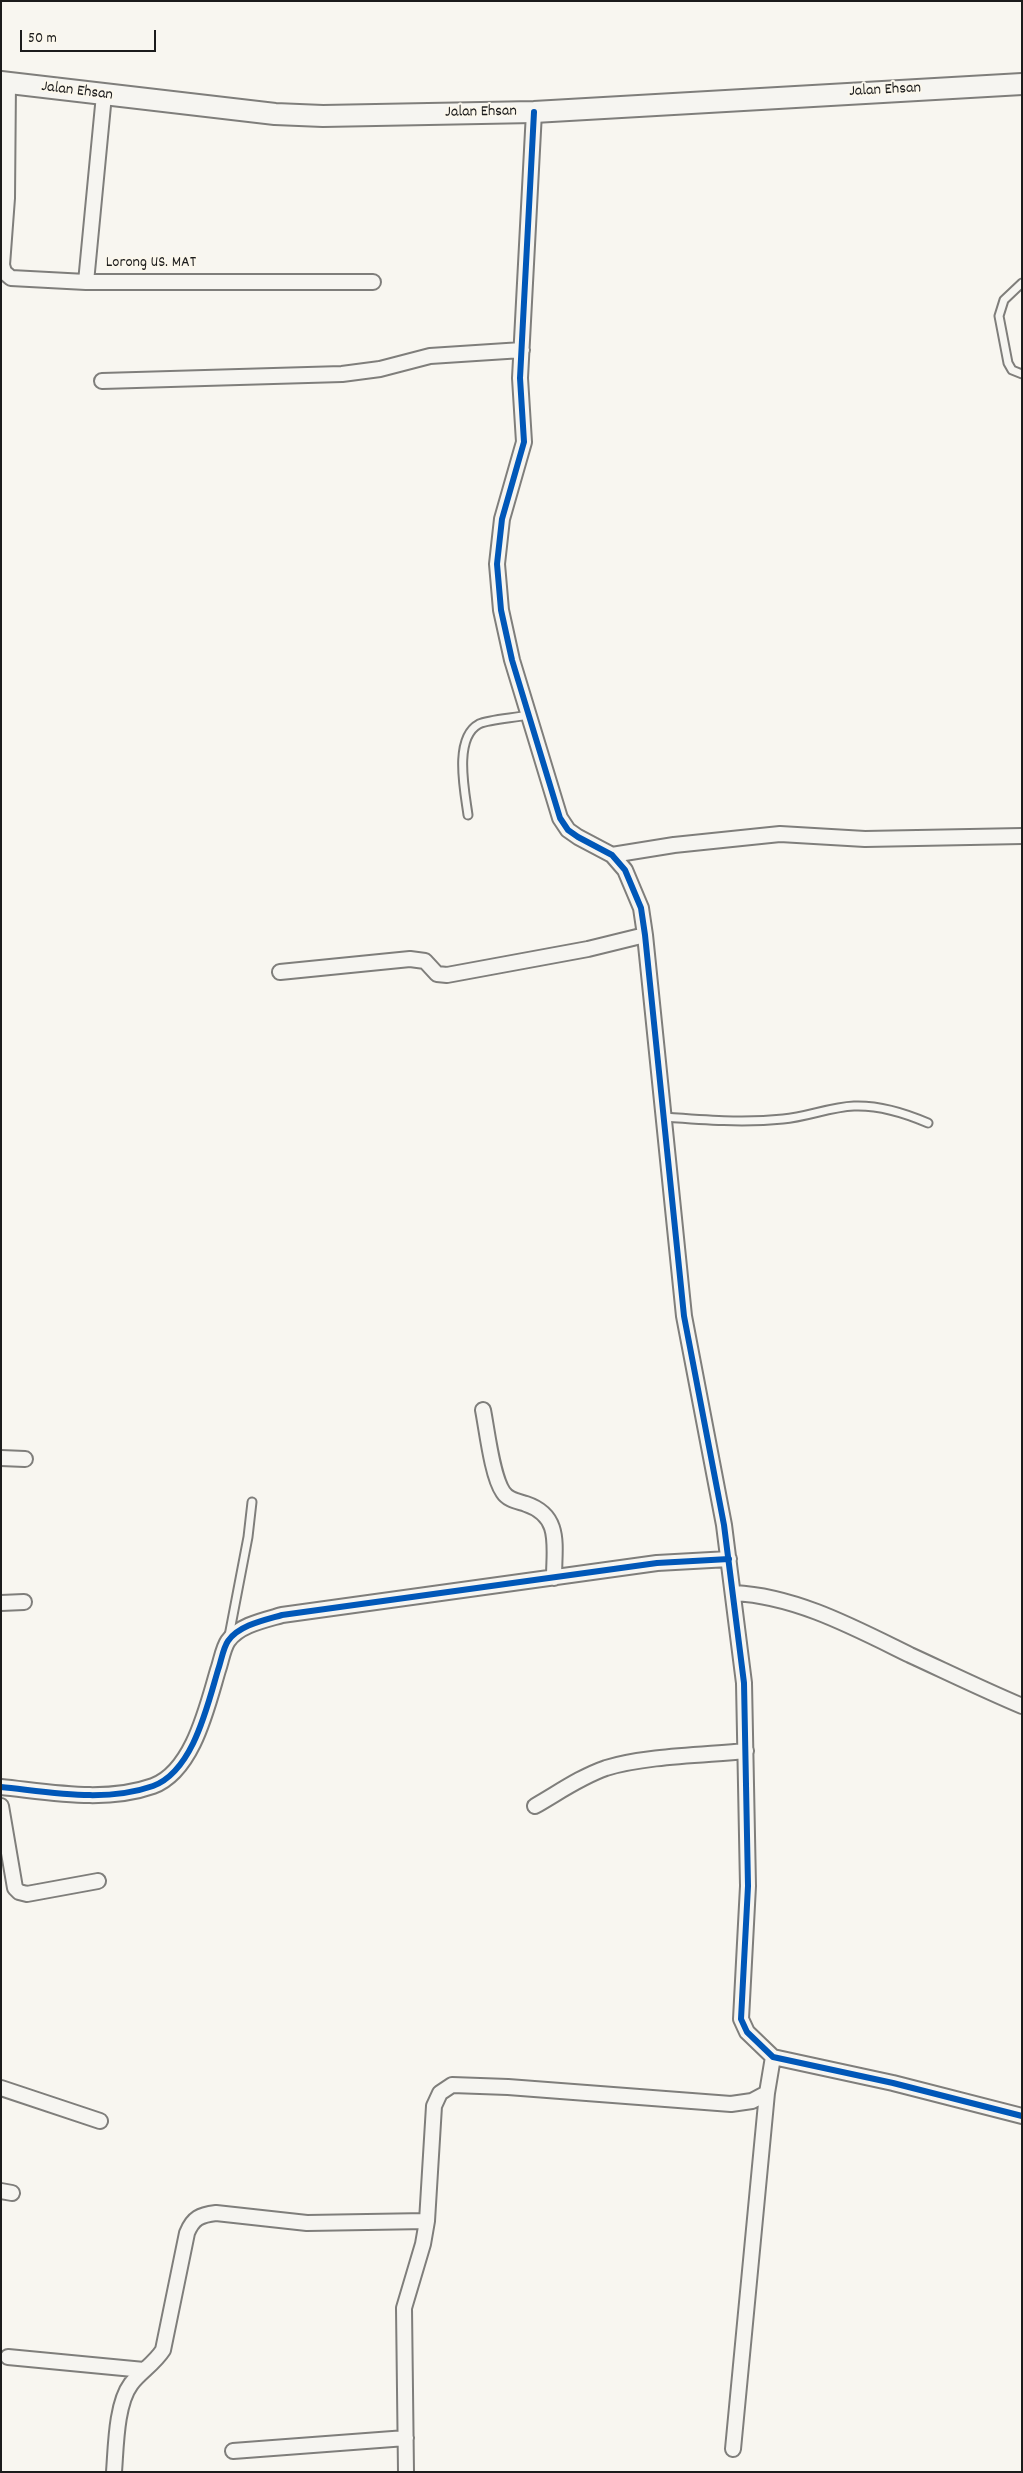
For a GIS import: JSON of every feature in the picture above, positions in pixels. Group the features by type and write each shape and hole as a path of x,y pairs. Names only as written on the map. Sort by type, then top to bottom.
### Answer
{"main road":[{"name":"Jalan Ehsan","path":"5,83 275,114 324,116 534,112 1022,84"}],"street":[{"path":"5,83 7,198 2,265 3,275 12,278 86,282"},
{"name":"Lorong US. MAT","path":"104,95 86,282 373,282"},
{"path":"534,112 520,378 524,442 502,519 497,564 501,610 512,660 560,818 568,830 578,838 612,855 625,870 641,908 684,1316 724,1524 744,1683 748,1886 741,2019 747,2032 773,2057 893,2083 1022,2116"},
{"path":"102,381 342,374 380,369 430,356 522,350"},
{"path":"612,855 674,845 780,834 865,839 1022,836"},
{"path":"280,972 410,960 425,961 436,974 447,975 588,949 645,935"},
{"path":"483,1410 498,1481 503,1492 511,1500 539,1509 550,1521 554,1536 554,1578"},
{"path":"1,1458 25,1459"},
{"path":"1,1787 92,1795 129,1792 155,1786 176,1769 190,1750 201,1724 228,1641 258,1622 282,1615 657,1563 729,1559"},
{"path":"734,1593 755,1594 787,1602 856,1628 1022,1706"},
{"path":"1,1603 24,1602"},
{"path":"535,1806 585,1776 606,1768 630,1763 746,1751"},
{"path":"1,1806 14,1888 19,1892 27,1894 98,1881"},
{"path":"732,2449 767,2093 773,2057"},
{"path":"406,2472 404,2308 423,2244 427,2221 434,2106 440,2094 452,2085 508,2087 731,2104 752,2101 767,2093"},
{"path":"1,2088 100,2121"},
{"path":"114,2472 117,2434 126,2393 163,2350 187,2233 192,2221 201,2215 216,2213 306,2223 427,2221"},
{"path":"8,2358 144,2370"},
{"path":"233,2451 406,2438"}],"lane":[{"path":"1022,283 1004,300 999,316 1008,363 1012,370 1022,374"},
{"path":"468,816 463,776 463,751 468,734 479,724 528,715"},
{"path":"664,1117 707,1120 783,1119 853,1106 877,1107 906,1113 928,1123"},
{"path":"228,1641 248,1537 252,1502"}],"cycle path":[{"path":"534,112 520,378 524,442 502,519 497,564 501,610 512,660 560,818 568,830 612,855 625,870 641,908 684,1316 724,1525 744,1683 748,1886 741,2019 747,2032 773,2057 893,2083 1022,2116"},
{"path":"1,1787 77,1795 116,1794 153,1786 167,1778 178,1767 196,1736 209,1702 226,1644 233,1635 245,1627 260,1621 282,1615 657,1563 729,1559"}]}
